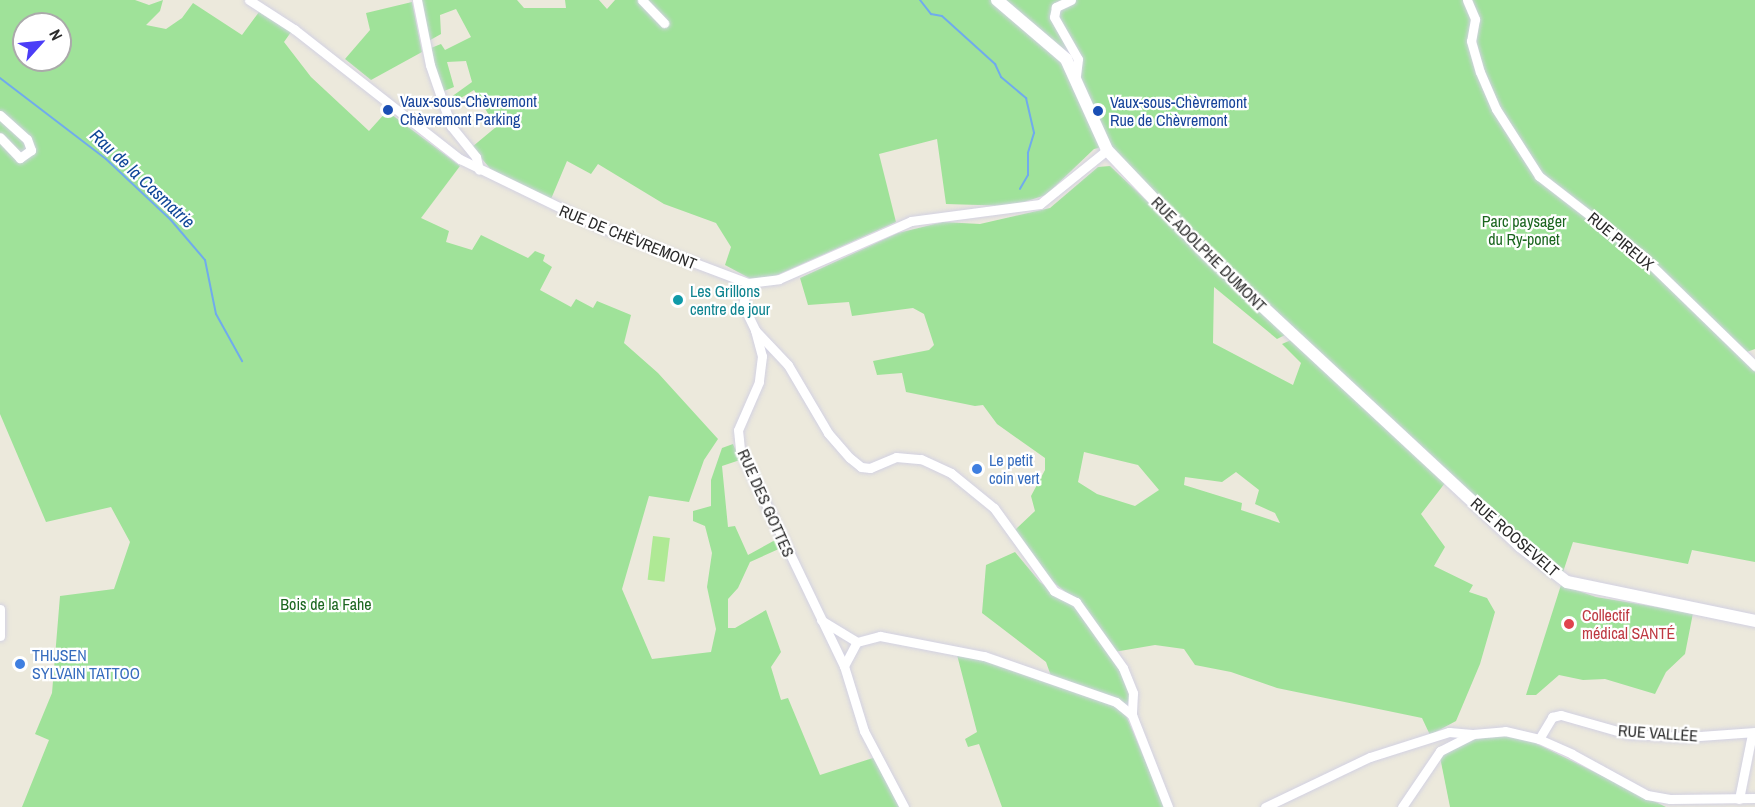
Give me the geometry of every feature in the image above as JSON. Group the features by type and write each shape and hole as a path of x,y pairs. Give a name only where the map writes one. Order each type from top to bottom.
{"main road":[{"name":"RUE ADOLPHE DUMONT","path":"997,0 1055,46 1076,75 1107,150 1204,253 1455,485"},
{"name":"RUE ROOSEVELT","path":"1455,485 1520,546 1567,582 1755,621"}],"street":[{"name":"RUE DE CHÈVREMONT","path":"249,0 294,29 420,130 479,170 600,227 748,283 779,279 911,221 1040,204 1107,150"},
{"path":"417,0 430,65 451,126 476,157 479,170"},
{"path":"642,0 664,23"},
{"path":"1071,0 1056,7 1054,17 1078,58 1076,75"},
{"name":"RUE PIREUX","path":"1467,0 1475,27 1471,41 1496,109 1539,176 1642,256 1755,366"},
{"path":"0,115 27,139 31,150 20,158 0,137"},
{"name":"RUE DES GOTTES","path":"748,283 743,305 756,330 762,356 759,382 738,430 741,450 819,619 844,666 864,730 889,773 904,807"},
{"path":"756,330 788,365 828,433 861,467 870,468 896,457 921,459 951,473 994,508 1054,591 1076,602 1123,668 1133,693 1132,715 1168,807"},
{"path":"0,609 0,636"},
{"path":"819,619 857,642 880,636 956,648 1116,702 1132,715"},
{"path":"844,666 857,642"},
{"name":"RUE VALLÉE","path":"1539,739 1552,717 1562,715 1628,734 1754,733"},
{"path":"1265,807 1370,757 1449,732 1473,734 1505,731 1539,739 1647,795 1755,798"},
{"path":"1739,799 1754,733"},
{"path":"1402,807 1440,751 1473,734"},
{"path":"1432,736 1440,751"}],"green space":[{"name":"Bois de la Fahe","path":"0,0 135,0 149,5 163,0 160,11 146,25 166,29 182,18 193,3 242,35 259,12 291,32 284,42 311,77 369,131 387,111 460,166 421,218 449,231 446,242 472,250 481,235 528,258 535,251 545,255 543,261 552,267 540,290 571,307 576,299 593,308 597,301 631,315 624,343 658,373 718,439 704,460 689,502 649,496 622,589 652,659 711,652 716,629 707,587 712,553 705,526 693,521 693,511 711,506 711,480 722,448 733,444 740,460 722,466 728,527 735,526 748,555 777,539 781,548 750,562 738,588 728,599 728,628 735,628 766,610 781,652 771,667 781,700 788,698 820,775 876,757 899,807 22,807 49,740 35,734 52,693 60,596 114,589 130,542 111,507 46,522 0,414"},
{"name":"Parc paysager du Ry-ponet","path":"419,0 517,0 524,8 566,8 565,0 599,0 607,9 615,0 1755,0 1755,349 1744,353 1755,366 1755,562 1692,550 1688,564 1573,542 1563,572 1567,582 1352,385 1107,146 1094,149 1046,195 1011,206 946,204 937,139 879,154 896,222 775,276 751,279 725,265 731,247 716,223 664,204 598,164 591,174 567,161 551,199 493,172 472,147 496,127 474,90 451,104 447,100 472,82 466,61 447,62 454,87 439,93 426,50 441,44 445,50 471,37 456,9 440,15 441,34 425,43"},
{"path":"412,2 422,52 371,80 345,59 370,30 366,13"},
{"path":"1110,166 1287,334 1277,339 1214,287 1213,343 1293,385 1301,363 1282,344 1291,340 1445,483 1421,514 1445,547 1434,566 1473,585 1469,592 1487,598 1495,612 1480,664 1456,721 1430,735 1422,718 1277,688 1231,672 1195,665 1184,649 1155,645 1114,652 1131,695 1129,706 1051,676 1046,662 982,613 986,565 1015,552 1040,582 1063,600 1067,593 1044,575 1015,530 1035,511 1031,496 1045,470 1045,458 997,424 983,405 975,406 906,392 902,373 877,375 873,361 929,350 934,345 924,314 913,308 852,316 849,302 808,305 800,278 898,233 943,222 980,224 1050,208 1098,167","holes":["1084,452 1138,465 1159,490 1135,506 1097,494 1078,482","1236,472 1259,490 1255,504 1275,513 1280,523 1241,510 1242,503 1184,485 1185,477 1222,482"]},
{"path":"653,536 670,538 665,582 648,580"},
{"path":"1561,585 1596,597 1693,613 1685,654 1666,672 1655,694 1605,679 1583,680 1559,675 1536,695 1526,695"},
{"path":"956,651 1043,677 1094,699 1108,701 1125,713 1165,807 1002,807 979,744 968,747 965,739 977,732"},
{"path":"1499,735 1527,739 1666,807 1450,807 1440,757 1466,741"}],"waterway":[{"path":"920,0 931,14 942,16 995,64 1001,77 1026,98 1034,133 1028,153 1028,175 1020,189"},
{"name":"Rau de la Casmatrie","path":"0,78 106,159 170,219 205,260 216,314 242,361"}],"place":[{"name":"Vaux-sous-Chèvremont Chèvremont Parking","path":"388,110"},
{"name":"Vaux-sous-Chèvremont Rue de Chèvremont","path":"1098,111"},
{"name":"Les Grillons centre de jour","path":"678,300"},
{"name":"Le petit coin vert","path":"977,469"},
{"name":"Collectif médical SANTÉ","path":"1569,624"},
{"name":"THIJSEN SYLVAIN TATTOO","path":"20,664"}]}
